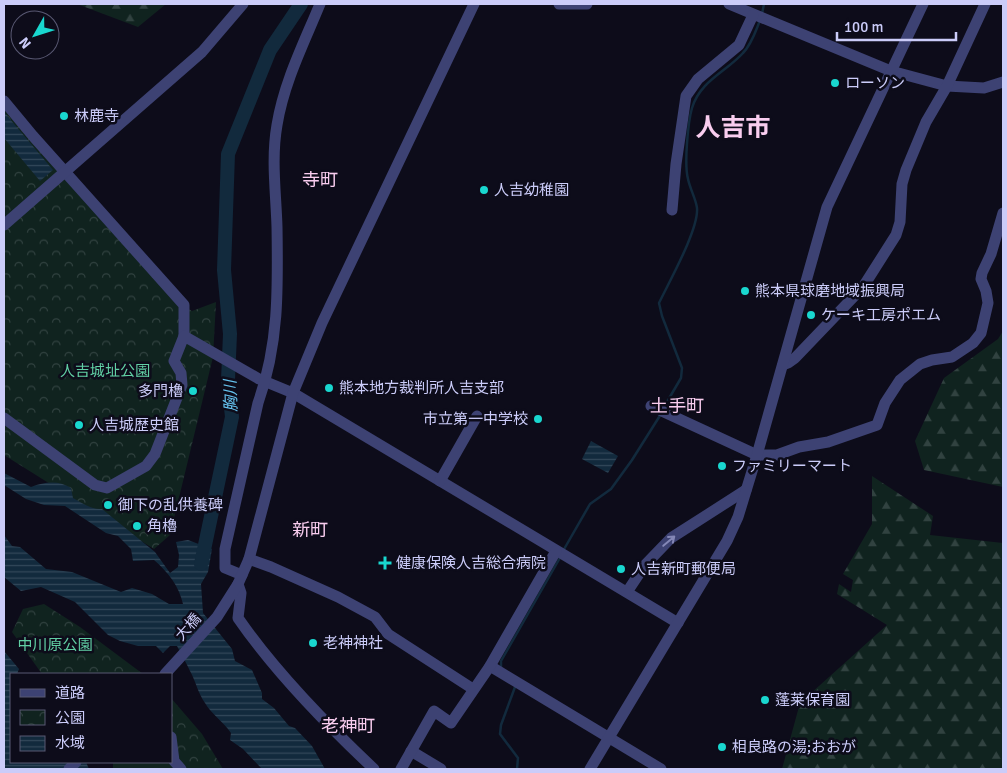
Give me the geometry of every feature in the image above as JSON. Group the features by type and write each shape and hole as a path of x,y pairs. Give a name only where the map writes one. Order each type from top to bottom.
{"street":[{"path":"4,225 202,52 243,4"},
{"path":"320,4 286,88 277,124 274,187 276,225 276,321 274,342 262,380 225,549 225,568 240,580 241,593 238,618 251,637 306,699 374,769"},
{"name":"大橋","path":"166,673 217,618 240,580 249,560 293,393 322,323 474,4"},
{"path":"558,4 587,4"},
{"path":"729,4 891,71 947,86 984,88 1003,82"},
{"path":"590,769 727,541 757,456 827,207 923,4"},
{"path":"783,365 795,358 863,287 896,235 900,222 902,184 906,170 926,122 947,86 985,4"},
{"path":"672,210 686,96 698,79 739,45 754,14"},
{"path":"4,101 184,305 184,336 174,361 181,373 182,385 155,454 146,466 107,488 95,484 4,418"},
{"path":"651,406 757,456 777,455 828,442 877,425 885,403 900,380 920,364 952,357 973,342 981,333 988,302 981,279 982,273 991,254 1003,213"},
{"path":"184,336 262,380 293,393 678,623"},
{"path":"440,481 476,416"},
{"path":"627,592 645,565 672,538 746,490"},
{"path":"401,769 434,712 452,723 490,666 556,551"},
{"path":"249,560 271,567 338,596 375,617 388,634 474,689"},
{"path":"490,666 661,769"},
{"path":"172,745 174,761 181,769"},
{"path":"412,750 441,769"}],"green space":[{"path":"77,4 166,4 138,27"},
{"name":"人吉城址公園","path":"4,101 182,305 192,311 216,302 213,357 170,535 154,549 4,455"},
{"path":"1003,331 1003,487 924,470 915,441 944,378 998,339"},
{"path":"872,476 933,516 930,535 1003,543 1003,769 782,769 800,703 887,625 837,594 839,584 851,592 853,580 843,574 872,524"},
{"name":"中川原公園","path":"44,604 80,627 142,673 41,673 12,632 23,609"},
{"path":"172,699 202,734 223,769 113,769 113,763 172,763"}],"water":[{"path":"4,112 53,170 40,181 4,138"},
{"path":"591,441 618,456 608,473 582,459"},
{"path":"4,473 31,487 51,483 66,485 71,488 73,498 83,504 102,509 155,552 170,573 178,567 179,555 176,542 188,540 212,549 208,572 201,584 203,613 232,649 235,661 252,670 262,693 262,699 274,708 289,726 295,728 312,746 325,769 262,769 243,749 230,740 231,733 203,699 177,646 170,646 163,653 156,646 138,646 120,641 108,635 75,602 41,587 21,591 4,577 4,535 12,546 20,547 46,569 72,572 121,592 132,588 152,594 169,604 183,604 179,591 172,580 154,560 133,561 131,549 118,536 106,533 65,506 44,505 26,499 4,485"},
{"path":"4,651 19,669 17,673 10,673 10,763 86,763 89,769 4,769"}],"waterway":[{"name":"胸川","path":"201,564 232,417 228,380 230,334 224,270 228,154 270,50 301,4"},
{"path":"762,14 764,4"},
{"path":"664,407 681,378 682,368 662,316 659,303 688,242 696,217 697,208 688,179 686,164 692,108 707,84 746,50 759,23"},
{"path":"563,551 590,504 611,489 661,414"},
{"path":"501,667 501,661 561,556"},
{"path":"515,687 501,725 500,734 518,758 517,769"}],"place":[{"name":"ローソン","path":"835,83"},
{"name":"林鹿寺","path":"64,116"},
{"name":"人吉幼稚園","path":"484,190"},
{"name":"熊本県球磨地域振興局","path":"745,291"},
{"name":"ケーキ工房ポエム","path":"811,315"},
{"name":"熊本地方裁判所人吉支部","path":"329,388"},
{"name":"多門櫓","path":"193,391"},
{"name":"市立第一中学校","path":"538,419"},
{"name":"人吉城歴史館","path":"79,425"},
{"name":"ファミリーマート","path":"722,466"},
{"name":"御下の乱供養碑","path":"108,505"},
{"name":"角櫓","path":"137,526"},
{"name":"健康保険人吉総合病院","path":"385,563"},
{"name":"人吉新町郵便局","path":"621,569"},
{"name":"老神神社","path":"313,643"},
{"name":"蓬莱保育園","path":"765,700"},
{"name":"相良路の湯;おおが","path":"722,747"}],"district":[{"name":"人吉市","path":"733,127"},
{"name":"寺町","path":"320,180"},
{"name":"土手町","path":"677,406"},
{"name":"新町","path":"310,530"},
{"name":"老神町","path":"348,726"}]}
